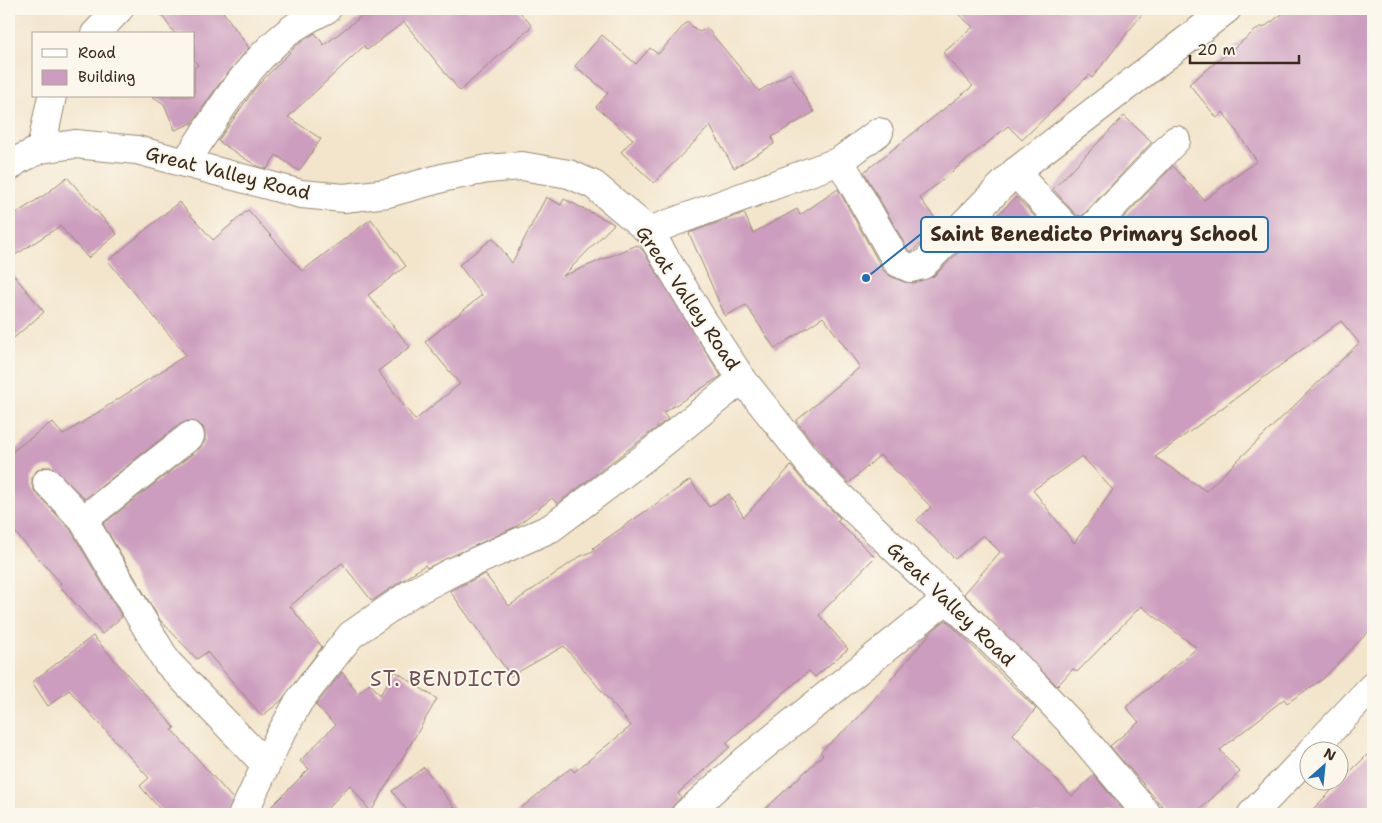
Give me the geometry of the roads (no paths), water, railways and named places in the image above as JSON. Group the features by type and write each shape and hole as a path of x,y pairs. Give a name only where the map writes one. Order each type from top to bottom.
{"street":[{"path":"97,32 119,9"},
{"path":"185,163 234,90 270,49 288,32 327,9"},
{"path":"840,160 897,262 910,268 923,265 1015,172 1227,9"},
{"path":"41,149 52,98"},
{"path":"648,232 840,160 879,132"},
{"path":"1015,172 1067,228 1078,232 1089,231 1176,140"},
{"name":"Great Valley Road","path":"9,167 16,161 41,149 75,144 137,150 301,194 344,198 388,193 446,177 488,169 522,166 544,168 569,174 594,185 648,232 742,379 820,477 1017,666 1069,721 1147,814"},
{"path":"243,814 299,701 351,635 410,594 452,572 551,528 742,379"},
{"path":"83,520 190,436"},
{"path":"47,482 83,520 167,662 266,765"},
{"path":"686,814 746,760 947,599"},
{"path":"1322,740 1373,686"},
{"path":"1252,814 1300,764"}],"place":[{"name":"Saint Benedicto Primary School","path":"866,278"}],"district":[{"name":"ST. BENDICTO","path":"446,679"}]}
